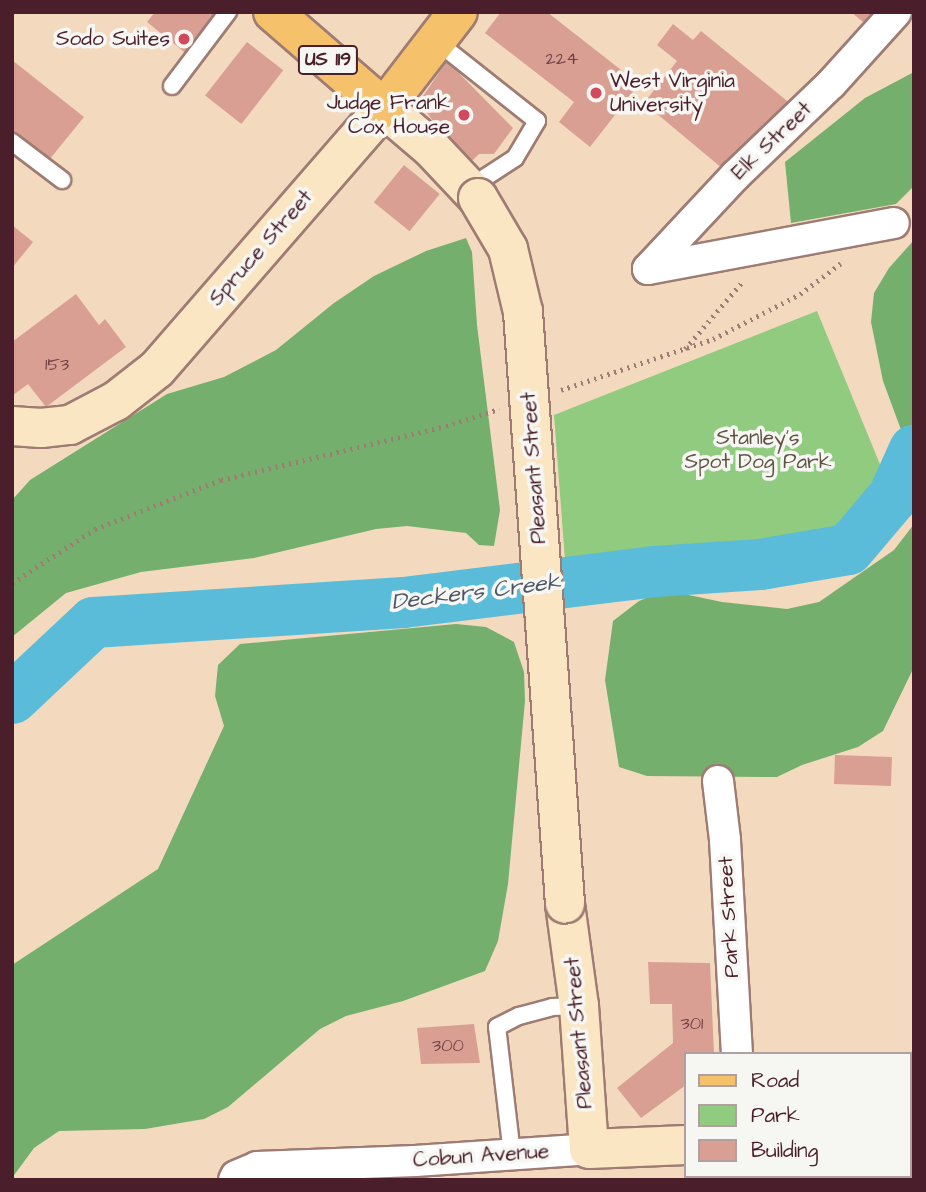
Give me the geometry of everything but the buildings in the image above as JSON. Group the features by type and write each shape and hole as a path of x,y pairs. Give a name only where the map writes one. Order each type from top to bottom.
{"main road":[{"name":"Pleasant Street","path":"273,12 384,108"},
{"name":"Spruce Street","path":"384,108 447,27"}],"street":[{"name":"Elk Street","path":"894,223 648,269 736,175 831,84 895,12"},
{"name":"Pleasant Street","path":"384,108 432,149 473,193 508,249 523,312 565,904 579,1006 589,1149"},
{"name":"Spruce Street","path":"20,427 70,425 116,401 157,369 384,108"},
{"name":"Park Street","path":"718,781 725,840 737,1052"},
{"name":"Cobun Avenue","path":"235,1178 257,1167 416,1170 512,1154 684,1145"}],"lane":[{"path":"172,86 228,12"},
{"path":"447,27 537,121 515,158 473,193"},
{"path":"12,142 62,180"},
{"path":"512,1154 497,1027 519,1016 552,1007 579,1006"}],"path":[{"path":"559,391 713,339 800,293 852,254"},
{"path":"684,349 745,279"},
{"path":"12,583 38,563 95,529 221,480 446,426 509,406"}],"green space":[{"path":"914,72 914,186 896,204 791,223 785,162 865,98"},
{"path":"466,238 472,252 477,325 500,510 494,546 479,545 466,533 407,526 376,529 254,558 141,572 66,593 12,637 12,500 30,480 167,394 224,377 276,350 334,303 374,276 426,251"},
{"path":"914,240 914,465 883,381 871,322 874,293 889,268"},
{"name":"Stanley's Spot Dog Park","path":"817,311 893,496 848,549 566,573 554,415"},
{"path":"914,524 914,667 883,731 858,747 802,765 777,777 647,776 619,767 605,680 613,621 639,601 665,590 722,602 787,609 819,602 894,550"},
{"path":"456,624 486,627 514,642 524,672 525,701 508,884 498,941 485,971 403,1001 346,1016 320,1029 228,1107 204,1119 145,1129 59,1131 34,1148 12,1178 12,965 158,869 224,726 215,696 218,665 240,644"}],"waterway":[{"name":"Deckers Creek","path":"12,698 93,622 403,602 654,571 760,564 848,549 893,496 914,449"}],"place":[{"name":"Sodo Suites","path":"184,39"},
{"name":"West Virginia University","path":"596,93"},
{"name":"Judge Frank Cox House","path":"464,115"}]}
